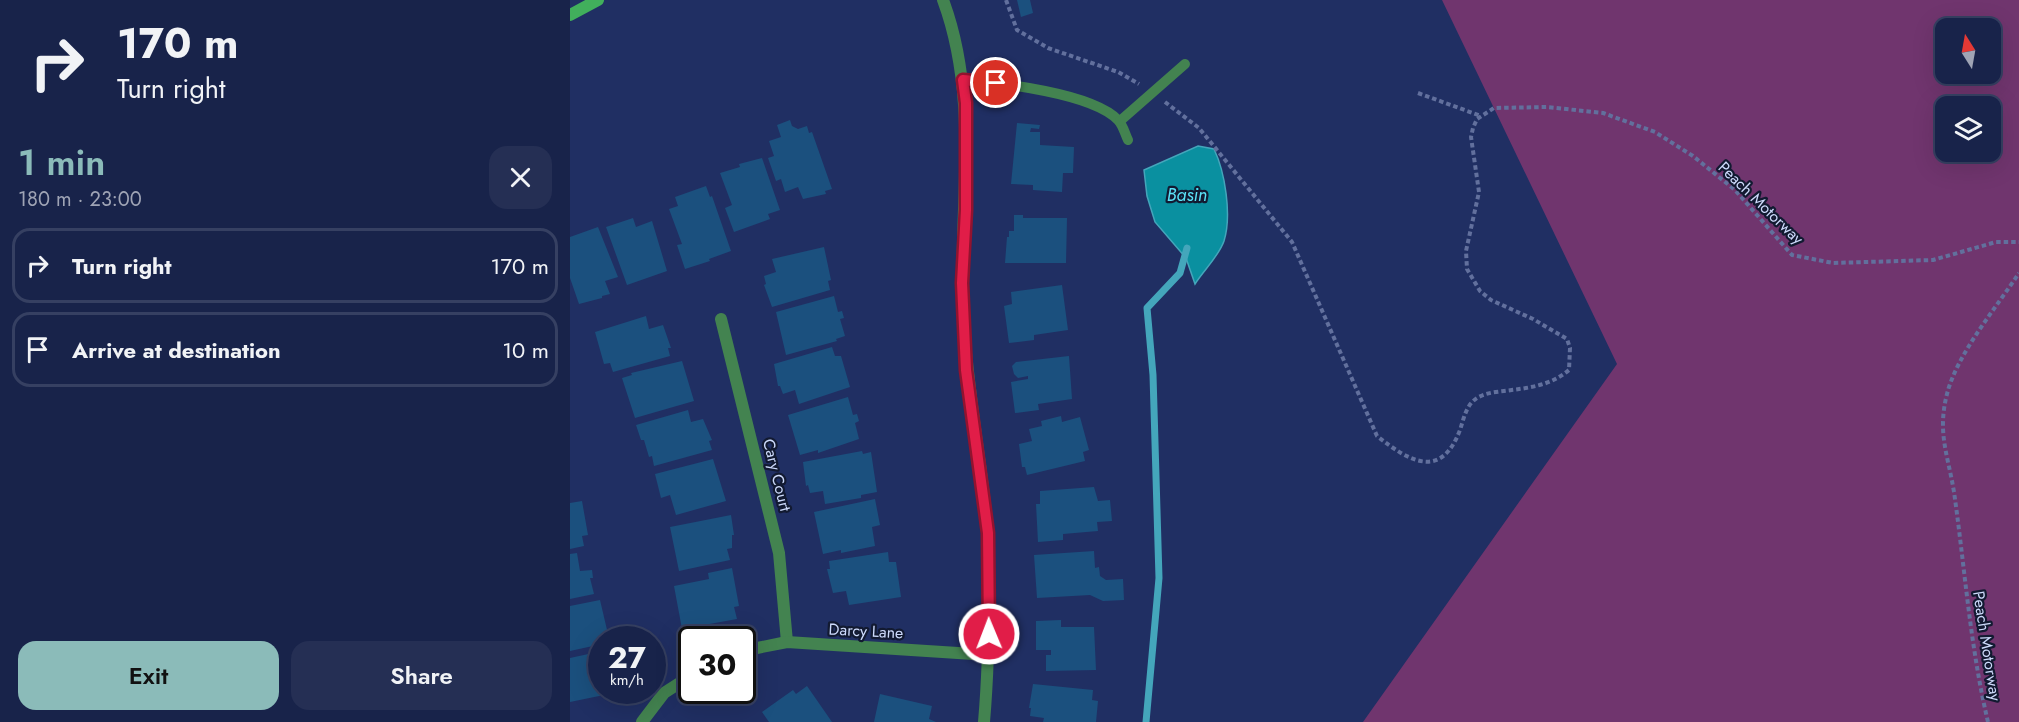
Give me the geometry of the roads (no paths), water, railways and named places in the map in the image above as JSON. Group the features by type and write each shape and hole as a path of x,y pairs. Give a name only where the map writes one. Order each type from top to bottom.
{"street":[{"path":"570,15 598,0"},
{"path":"943,0 955,38 966,103 966,210 962,283 965,348 988,533 989,654 984,722"},
{"name":"Cary Court","path":"721,319 779,553 788,642"},
{"name":"Darcy Lane","path":"756,648 788,642 989,654"},
{"path":"642,722 664,693 678,684"}],"lane":[{"path":"1120,121 1185,64"},
{"path":"963,80 996,83 1076,98 1101,106 1120,121 1128,140"}],"water":[{"name":"Basin","path":"1198,146 1214,149 1218,158 1226,194 1227,219 1222,247 1195,284 1186,258 1155,222 1147,196 1144,170"}],"waterway":[{"path":"1146,722 1159,578 1153,375 1147,308 1180,273 1187,248"}]}
